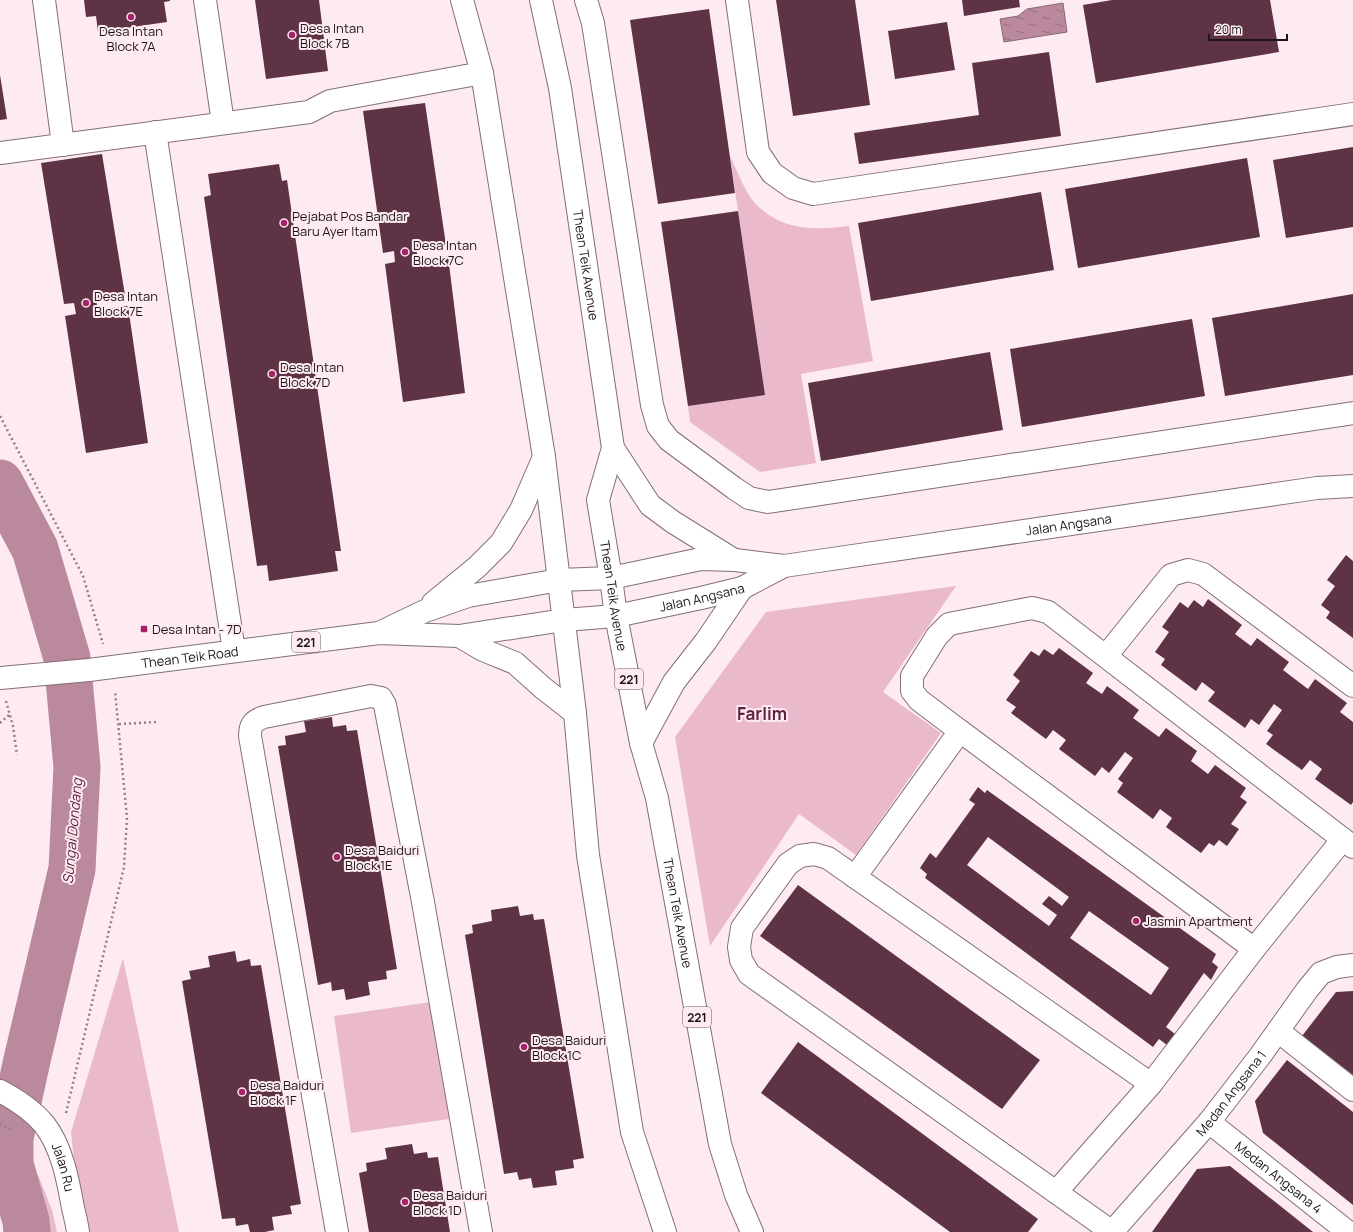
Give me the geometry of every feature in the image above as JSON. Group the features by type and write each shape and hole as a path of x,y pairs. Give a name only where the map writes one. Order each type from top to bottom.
{"main road":[{"path":"44,0 63,145"},
{"path":"205,0 224,123"},
{"path":"462,0 482,73 544,457 575,713 588,855 632,1132 665,1232"},
{"name":"Thean Teik Avenue","path":"541,0 560,88 613,448 598,500 616,616 641,743 657,798 720,1144 736,1195 752,1232"},
{"path":"586,0 593,23 652,406 658,426 669,440 749,498 768,502 1353,413"},
{"path":"738,0 758,152 772,173 793,188 813,194 1353,114"},
{"path":"0,153 309,112 330,100 482,73"},
{"path":"155,132 234,651"},
{"path":"613,448 650,506 672,522 735,560"},
{"path":"425,611 477,567 501,543 521,510 544,457"},
{"name":"Jalan Angsana","path":"559,580 611,578 701,559 735,560 784,566 1318,488 1353,486"},
{"name":"Jalan Angsana","path":"564,620 616,616 742,588 784,566"},
{"path":"1106,656 1171,575 1188,570 1203,574 1353,686"},
{"name":"Thean Teik Road","path":"379,632 425,611 468,596 559,580"},
{"path":"641,743 674,682 706,641 742,588"},
{"path":"1056,1192 1151,1084 1254,949 1348,843 1048,612 1032,608 949,624 937,636 912,676 912,691 919,700 1254,949"},
{"name":"Thean Teik Road","path":"5,677 89,670 379,632 459,636 564,620"},
{"path":"459,636 483,650 515,663 543,688 575,713"},
{"path":"337,1232 251,743 250,727 255,720 264,717 370,696 381,698 386,705 423,902 481,1232"},
{"path":"855,877 960,731"},
{"path":"1112,1232 749,974 741,960 739,947 742,928 788,864 800,856 814,854 828,858 1151,1084"},
{"name":"Medan Angsana 1","path":"1112,1232 1209,1122 1321,973 1337,967 1353,965"},
{"path":"1278,1031 1353,1090"},
{"name":"Jalan Ru","path":"0,1090 29,1111 43,1124 51,1135 60,1154 69,1186 78,1232"},
{"name":"Medan Angsana 4","path":"1209,1122 1348,1232"}],"path":[{"path":"0,416 83,576 100,634"},
{"path":"5,677 9,715 13,726 17,755"},
{"path":"64,1119 124,867 127,818 116,694"},
{"path":"0,723 9,715"},
{"path":"119,724 158,722"},
{"path":"0,1124 18,1133"}],"shaded area":[{"path":"730,156 750,197 769,215 790,225 802,227 825,228 849,226 873,361 801,374 816,463 760,472 690,422 688,406 765,395"},
{"path":"956,586 883,692 941,733 856,855 799,814 710,946 675,737 766,612"},
{"path":"123,958 179,1232 88,1232 73,1152 71,1132"},
{"path":"431,1002 449,1119 351,1133 334,1016"},
{"path":"16,1163 38,1175 52,1210 57,1232 36,1232"}],"water":[{"path":"1063,3 1067,32 1004,42 1000,19 1018,16 1027,9"}],"building":[{"name":"Desa Intan Block 7A","path":"84,0 170,1 164,2 167,22 98,32 96,16 86,17"},
{"name":"Desa Intan Block 7B","path":"255,0 319,0 328,71 266,79"},
{"path":"776,0 855,0 870,105 793,116"},
{"path":"962,0 1019,0 1020,7 964,16"},
{"path":"1112,0 1270,0 1279,52 1096,83 1083,5"},
{"path":"709,9 735,193 658,204 630,20"},
{"path":"947,22 955,70 895,79 888,31"},
{"path":"1049,52 1061,136 859,164 854,133 979,115 972,63"},
{"path":"0,75 7,119 0,120"},
{"name":"Desa Intan Block 7C","path":"425,103 446,245 416,248 418,259 448,256 465,393 403,402 385,264 395,262 394,251 383,253 363,111"},
{"path":"1353,147 1353,227 1286,238 1273,160"},
{"name":"Desa Intan Block 7E","path":"102,154 125,295 96,300 98,310 128,306 148,443 86,453 65,316 76,314 74,303 64,304 41,163"},
{"path":"1247,158 1260,237 1078,268 1065,189"},
{"name":"Desa Intan Block 7D","path":"279,164 282,181 287,180 341,551 335,551 338,571 269,581 267,565 257,566 204,197 211,195 208,174"},
{"path":"1041,192 1054,270 871,301 858,223"},
{"path":"738,211 765,395 688,406 661,222"},
{"path":"1353,294 1353,375 1225,396 1212,318"},
{"path":"1192,319 1205,396 1022,427 1010,349"},
{"path":"990,352 1003,430 821,461 808,383"},
{"path":"1346,555 1353,561 1353,638 1326,618 1330,612 1321,605 1335,586 1327,580"},
{"path":"1208,599 1242,625 1235,634 1251,646 1257,638 1289,662 1283,670 1308,689 1315,679 1347,703 1340,712 1353,722 1353,802 1351,805 1315,779 1322,769 1310,760 1302,770 1266,744 1273,735 1267,731 1282,710 1274,704 1259,725 1251,719 1245,728 1208,701 1215,692 1202,682 1196,691 1161,665 1165,659 1155,652 1169,632 1162,627 1180,602 1188,608 1194,600 1203,607"},
{"path":"1059,648 1093,673 1086,683 1102,694 1107,686 1139,710 1133,718 1159,737 1166,728 1197,751 1191,761 1208,774 1215,765 1246,788 1240,797 1247,802 1231,824 1239,829 1227,846 1219,840 1214,846 1209,843 1201,853 1166,827 1172,818 1160,809 1153,819 1117,792 1123,783 1118,779 1133,758 1125,752 1109,773 1102,767 1095,776 1059,749 1066,740 1053,730 1046,739 1011,713 1016,707 1006,700 1020,681 1013,675 1031,651 1039,656 1044,649 1053,655"},
{"name":"Desa Baiduri Block 1E","path":"332,717 333,727 346,725 347,731 357,730 397,969 386,971 387,979 368,982 370,995 346,1000 344,989 332,991 331,982 318,985 278,746 286,745 285,736 306,732 304,721"},
{"name":"Jasmin Apartment","path":"978,787 985,793 987,790 1216,954 1212,962 1218,967 1211,980 1204,973 1166,1027 1175,1034 1167,1045 1159,1039 1153,1047 925,878 927,874 920,868 930,853 936,858 975,804 969,800","holes":["988,837 1069,897 1062,906 1049,896 1042,904 1057,915 1049,926 967,865","1089,911 1169,968 1151,995 1070,938"]},
{"path":"798,885 1040,1060 1002,1109 760,936"},
{"name":"Desa Baiduri Block 1C","path":"518,906 520,916 533,914 534,920 544,919 584,1158 573,1160 574,1168 555,1171 557,1185 533,1188 531,1178 519,1180 517,1172 504,1174 465,935 473,933 472,925 492,921 491,910"},
{"name":"Desa Baiduri Block 1F","path":"235,951 237,962 250,959 251,966 261,965 301,1204 290,1206 292,1214 272,1217 274,1230 265,1232 250,1232 248,1224 236,1226 235,1218 222,1219 182,981 191,979 189,971 210,967 208,956"},
{"path":"1353,991 1353,1075 1302,1036 1336,992"},
{"path":"798,1042 1038,1219 1028,1232 950,1232 761,1093"},
{"path":"1287,1060 1353,1112 1353,1205 1263,1133 1255,1101"},
{"name":"Desa Baiduri Block 1D","path":"412,1144 414,1154 427,1152 428,1158 438,1157 450,1232 369,1232 359,1173 367,1171 366,1163 387,1159 385,1148"},
{"path":"1230,1166 1313,1232 1152,1232 1197,1169"}],"waterway":[{"name":"Sungai Dondang","path":"0,483 35,549 67,658 77,767 72,869 10,1138 10,1164 26,1221 27,1232"}],"place":[{"name":"Desa Intan Block 7A","path":"131,17"},
{"name":"Desa Intan Block 7B","path":"292,35"},
{"name":"Pejabat Pos Bandar Baru Ayer Itam","path":"284,223"},
{"name":"Desa Intan Block 7C","path":"405,252"},
{"name":"Desa Intan Block 7E","path":"86,303"},
{"name":"Desa Intan Block 7D","path":"272,374"},
{"name":"Desa Intan - 7D","path":"144,629"},
{"name":"Desa Baiduri Block 1E","path":"337,857"},
{"name":"Jasmin Apartment","path":"1136,921"},
{"name":"Desa Baiduri Block 1C","path":"524,1047"},
{"name":"Desa Baiduri Block 1F","path":"242,1092"},
{"name":"Desa Baiduri Block 1D","path":"405,1202"}],"district":[{"name":"Farlim","path":"762,713"}]}
